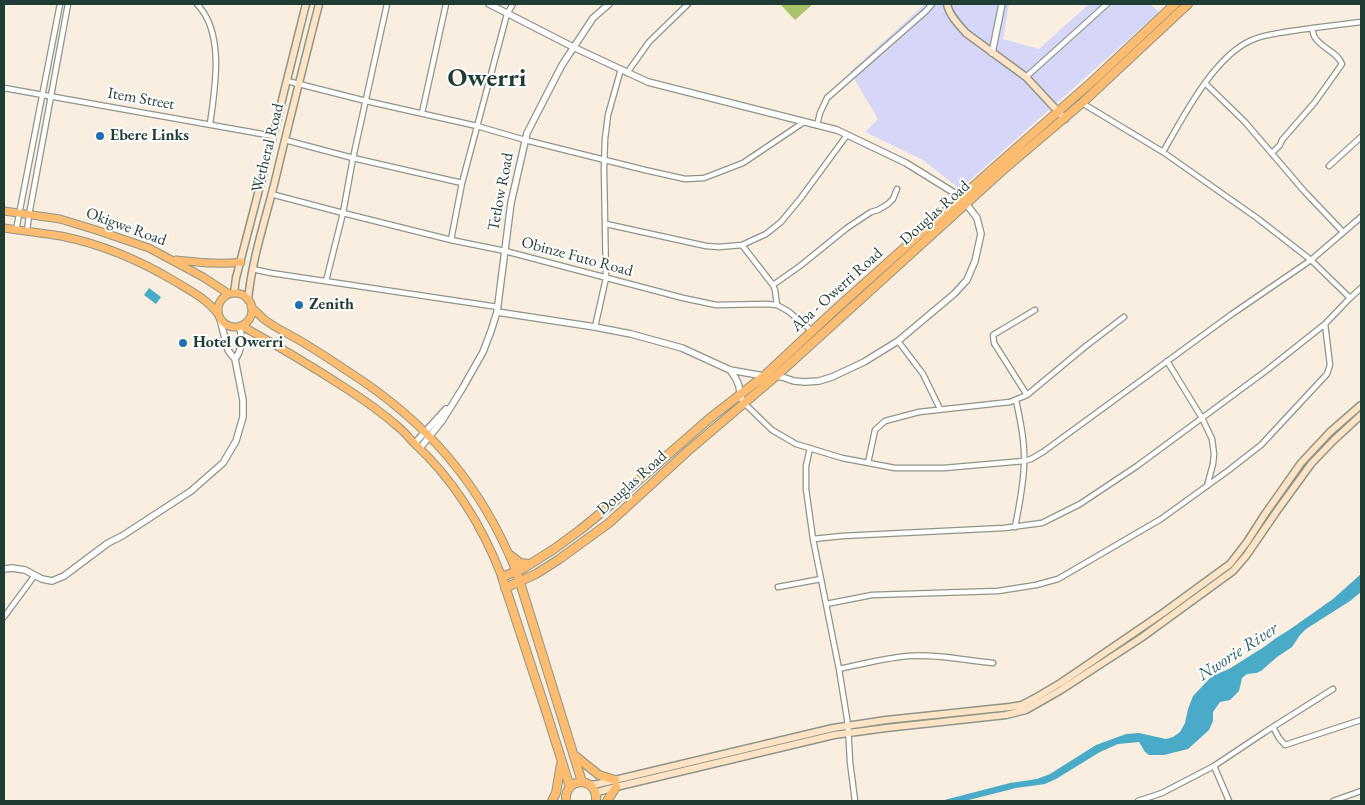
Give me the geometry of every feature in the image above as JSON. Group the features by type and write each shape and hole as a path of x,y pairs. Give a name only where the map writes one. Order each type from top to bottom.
{"highway":[{"name":"Aba - Owerri Road","path":"502,577 530,564 580,530 710,418 742,400 764,376 812,331 963,200 1175,4"},
{"name":"Douglas Road","path":"536,574 609,523 742,400 775,377 963,200 1002,171 1065,119 1188,4"},
{"path":"1162,15 1170,21"},
{"path":"510,555 520,563 530,564"},
{"path":"516,571 582,782"},
{"path":"505,588 536,574"},
{"path":"525,596 528,581 536,574"},
{"path":"502,577 570,787"},
{"path":"546,711 559,707"},
{"path":"573,754 615,784 608,801"},
{"path":"552,801 556,794 562,762"},
{"path":"565,801 570,787 573,784 582,782 593,788 596,799"}],"main road":[{"name":"Wetheral Road","path":"232,294 274,136 306,4"},
{"name":"Wetheral Road","path":"250,303 252,269 319,4"},
{"path":"947,4 966,33 1026,77 1065,119"},
{"name":"Okigwe Road","path":"4,211 60,219 150,248 232,294"},
{"path":"4,228 62,236 89,243 150,267 212,306 226,324 233,327 241,326 249,320 252,311 250,303"},
{"path":"172,259 226,264 241,262"},
{"path":"219,316 218,307 220,302 232,294 244,296 264,319 379,392 428,434 459,469 476,494 499,532 516,571"},
{"path":"241,326 300,358 397,425 440,471 472,516 488,545 502,577"},
{"path":"596,799 598,792 615,784 786,738 1016,706 1035,698 1062,682 1230,564 1301,462 1330,432 1361,405"},
{"path":"848,729 1021,713 1061,690 1141,638 1233,570 1246,556 1311,464 1361,415"},
{"path":"590,785 615,784"}],"street":[{"path":"16,230 60,4"},
{"path":"27,231 28,215 68,4"},
{"path":"197,4 203,10 211,28 215,48 215,88 210,124"},
{"path":"326,281 343,213 353,158 387,4"},
{"path":"422,113 446,4"},
{"path":"252,269 595,326 682,348 730,370 764,376 782,376 794,381 805,382 832,377 864,362 898,341 954,294 967,280 975,261 982,234 977,218 963,200 906,162 837,130 648,82 627,74 621,69 489,4"},
{"path":"451,240 462,183 507,14 513,4"},
{"name":"Tetlow Road","path":"418,446 442,420 455,400 483,352 498,309 511,203 527,133 573,47 593,18 609,4"},
{"path":"627,74 649,42 688,4"},
{"path":"816,125 827,98 932,4"},
{"path":"992,53 1002,4"},
{"path":"1026,77 1107,4"},
{"path":"1163,152 1200,90 1227,57 1238,48 1262,36 1361,22"},
{"path":"1272,153 1315,102 1342,64 1340,58 1314,36 1312,28"},
{"path":"595,326 606,278 604,160 608,115 621,69"},
{"path":"287,81 477,126 525,140 685,179 704,178 743,164 804,122"},
{"path":"1206,83 1244,122 1343,232"},
{"name":"Item Street","path":"4,88 274,136"},
{"path":"1082,103 1163,152 1257,218 1311,260 1350,298"},
{"path":"606,224 706,246 742,245 766,234 781,222 820,174 847,135"},
{"path":"1329,166 1361,137"},
{"path":"285,140 462,183"},
{"path":"774,286 847,228 871,212 888,204 893,199 897,189"},
{"name":"Obinze Futo Road","path":"271,194 451,240 505,251 683,298 716,304 777,305"},
{"path":"730,370 735,377 742,400 772,430 796,444 842,458 896,468 944,468 1024,461 1043,452 1232,314 1311,260 1361,217"},
{"path":"742,245 774,286 777,305 788,311 812,331"},
{"path":"813,539 1015,527 1042,523 1080,504 1137,466 1325,324 1361,288"},
{"path":"1027,395 994,343 993,335 1036,310"},
{"path":"4,569 25,570 42,579 52,581 64,576 108,543 122,536 191,491 223,463 236,441 243,418 243,400 235,359 228,350 219,316"},
{"path":"868,463 875,430 885,421 919,412 1016,400 1027,395 1124,317"},
{"path":"826,604 872,595 998,591 1046,583 1058,579 1162,519 1261,445 1327,374 1330,365 1325,324"},
{"path":"235,359 240,350 241,326"},
{"path":"898,341 923,374 940,409"},
{"path":"1167,362 1202,418 1212,439 1213,464 1207,486"},
{"path":"1015,527 1021,498 1024,461 1022,430 1016,400"},
{"path":"810,448 805,478 813,539 839,669 856,801"},
{"path":"4,617 35,575"},
{"path":"778,587 821,579"},
{"path":"839,669 910,656 930,656 993,663"},
{"path":"1138,801 1162,793 1214,766 1273,726 1333,689"},
{"path":"1273,726 1278,738 1285,745 1361,720"},
{"path":"1214,766 1229,801"},
{"path":"1333,801 1361,791"}],"shaded area":[{"path":"925,4 1009,4 1003,39 1039,49 1089,4 1150,4 1159,12 960,189 923,160 865,132 878,119 850,72"}],"green space":[{"path":"780,4 813,4 795,20"}],"water":[{"path":"149,288 161,297 156,304 144,295"},
{"path":"1361,574 1361,592 1306,629 1292,647 1261,671 1247,674 1242,678 1239,691 1230,700 1220,702 1213,712 1213,721 1209,730 1188,749 1164,755 1149,755 1139,742 1118,744 1100,752 1045,784 1016,788 965,801 942,801 1010,783 1037,779 1050,774 1096,745 1126,734 1139,733 1166,739 1173,737 1180,732 1185,723 1193,696 1212,676 1229,669 1289,630 1333,599"}],"place":[{"name":"Ebere Links","path":"100,136"},
{"name":"Zenith","path":"299,305"},
{"name":"Hotel Owerri","path":"183,343"}],"district":[{"name":"Owerri","path":"487,79"}],"water label":[{"name":"Nworie River","path":"1238,652"}]}
